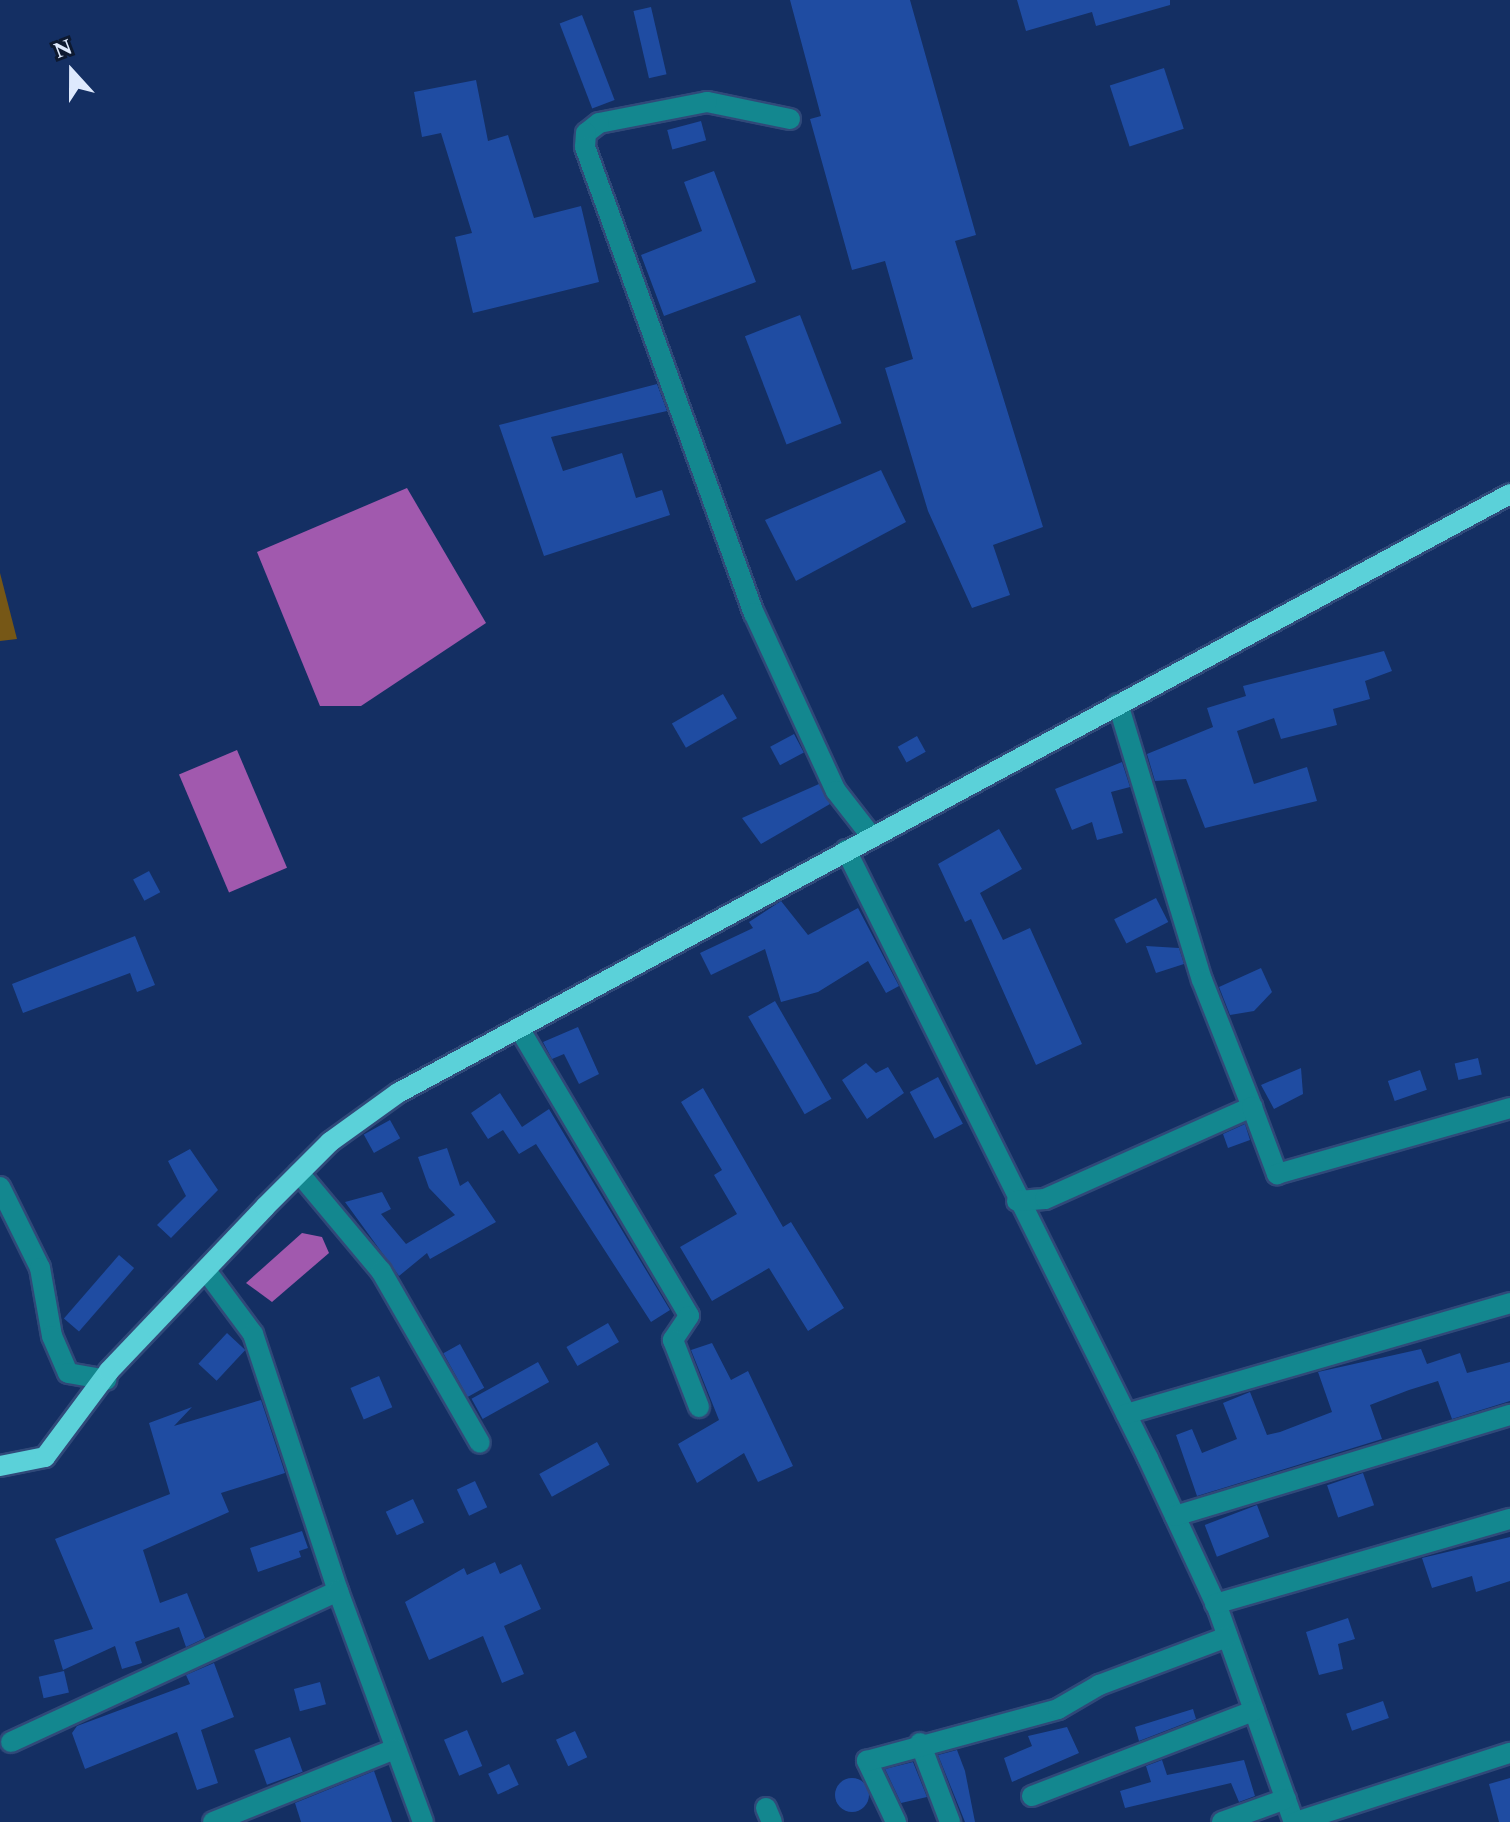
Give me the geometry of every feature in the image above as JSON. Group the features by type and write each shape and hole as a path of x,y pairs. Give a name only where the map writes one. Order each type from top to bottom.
{"main road":[{"path":"4,1465 45,1457 106,1380 299,1173 398,1093 1510,494"}],"street":[{"path":"790,119 707,102 599,123 586,133 585,147 754,613 836,791 871,836"},
{"path":"1118,704 1202,980 1277,1174 1510,1108"},
{"path":"846,850 1175,1516 1215,1604 1295,1822 1510,1753"},
{"path":"519,1028 689,1316 673,1340 699,1407"},
{"path":"1017,1201 1045,1199 1252,1107"},
{"path":"299,1173 381,1271 480,1443"},
{"path":"0,1187 20,1215 40,1268 52,1336 68,1373 106,1380"},
{"path":"207,1272 253,1334 338,1591 423,1822"},
{"path":"1126,1414 1510,1303"},
{"path":"1175,1516 1510,1415"},
{"path":"1215,1604 1510,1519"},
{"path":"11,1742 338,1591"},
{"path":"896,1822 867,1761 920,1743 1058,1709 1099,1685 1227,1637"},
{"path":"1032,1796 1254,1711"},
{"path":"920,1743 950,1822"},
{"path":"213,1822 395,1749"},
{"path":"1222,1822 1286,1799"}],"shaded area":[{"path":"407,488 486,623 361,706 320,706 257,552"},
{"path":"0,573 17,639 0,641"},
{"path":"237,750 287,868 229,892 179,775"},
{"path":"302,1233 322,1237 329,1253 272,1302 246,1283"}],"building":[{"path":"790,0 910,0 976,235 955,241 1043,527 993,545 1010,595 972,608 928,511 885,368 913,359 885,261 852,270 810,119 821,116"},
{"path":"1017,0 1170,0 1170,5 1096,26 1092,12 1026,31"},
{"path":"651,7 667,74 649,78 633,11"},
{"path":"582,15 615,100 592,109 560,24"},
{"path":"1164,68 1184,129 1130,146 1110,86"},
{"path":"476,80 488,141 508,135 534,218 581,206 599,282 473,313 455,237 472,233 441,133 422,137 414,92"},
{"path":"701,121 706,140 672,149 667,130"},
{"path":"714,171 756,282 664,316 641,255 702,231 684,182"},
{"path":"800,315 842,423 786,444 745,336"},
{"path":"657,384 667,411 551,437 563,471 622,453 636,498 662,490 670,515 544,556 499,425"},
{"path":"881,470 906,522 796,581 765,520"},
{"path":"1384,651 1392,671 1365,681 1370,699 1333,709 1337,725 1281,739 1274,718 1237,731 1254,784 1307,767 1317,801 1205,828 1186,779 1155,781 1147,754 1213,727 1207,708 1246,696 1243,686"},
{"path":"723,694 737,718 686,748 672,724"},
{"path":"794,734 804,753 780,765 770,747"},
{"path":"917,736 926,752 906,762 898,747"},
{"path":"1122,762 1130,787 1111,792 1123,833 1097,840 1092,822 1072,830 1055,789"},
{"path":"819,784 830,804 761,844 742,818"},
{"path":"999,829 1022,869 980,893 1003,940 1030,928 1082,1044 1036,1065 971,919 965,922 938,864"},
{"path":"149,871 160,892 144,901 133,879"},
{"path":"1156,898 1168,922 1126,943 1114,919"},
{"path":"781,901 808,935 858,908 899,986 886,993 868,961 818,992 781,1002 765,949 711,975 700,953 753,928 749,922"},
{"path":"135,936 155,985 137,992 130,973 23,1013 12,984"},
{"path":"1146,946 1179,948 1184,964 1156,973"},
{"path":"1261,968 1272,992 1254,1011 1230,1015 1219,987"},
{"path":"775,1001 832,1099 805,1114 748,1017"},
{"path":"578,1027 599,1074 579,1084 564,1054 552,1059 543,1042"},
{"path":"1478,1058 1482,1075 1458,1080 1455,1063"},
{"path":"866,1063 876,1073 888,1067 904,1093 867,1119 842,1080"},
{"path":"1301,1068 1303,1094 1274,1109 1261,1085"},
{"path":"1420,1070 1427,1090 1395,1101 1388,1081"},
{"path":"938,1077 963,1124 935,1139 910,1092"},
{"path":"703,1088 783,1227 791,1222 844,1308 808,1331 769,1268 712,1301 680,1247 737,1214 714,1175 722,1170 681,1102"},
{"path":"500,1093 522,1127 549,1109 670,1310 651,1322 536,1144 519,1154 503,1130 488,1139 471,1113"},
{"path":"390,1120 400,1138 374,1153 364,1135"},
{"path":"1245,1124 1250,1140 1228,1148 1223,1134"},
{"path":"447,1148 460,1186 468,1181 496,1222 430,1259 427,1253 399,1276 345,1202 382,1192 391,1209 381,1214 406,1244 455,1215 429,1188 418,1157"},
{"path":"190,1149 218,1190 171,1238 157,1225 186,1196 168,1161"},
{"path":"119,1255 134,1268 79,1332 64,1318"},
{"path":"608,1323 619,1342 577,1366 566,1347"},
{"path":"227,1333 245,1350 217,1381 198,1364"},
{"path":"712,1343 731,1380 748,1371 793,1466 758,1482 744,1453 697,1483 678,1444 719,1420 691,1350"},
{"path":"460,1344 484,1388 468,1397 443,1353"},
{"path":"1421,1349 1427,1364 1460,1353 1467,1373 1510,1362 1510,1401 1452,1419 1438,1381 1370,1405 1382,1439 1197,1496 1176,1435 1192,1429 1202,1453 1237,1439 1223,1403 1250,1392 1267,1435 1280,1432 1332,1412 1318,1372"},
{"path":"538,1362 549,1382 483,1419 472,1399"},
{"path":"379,1376 392,1407 364,1419 350,1388"},
{"path":"261,1400 285,1473 221,1493 229,1512 143,1550 160,1603 187,1593 205,1638 186,1647 179,1627 135,1642 142,1663 122,1669 115,1646 63,1670 54,1640 93,1629 55,1539 170,1494 149,1423 192,1407 174,1426"},
{"path":"597,1442 610,1465 552,1497 539,1474"},
{"path":"1363,1473 1374,1505 1338,1518 1327,1485"},
{"path":"475,1481 487,1507 469,1516 457,1489"},
{"path":"413,1499 424,1523 397,1535 386,1512"},
{"path":"1257,1505 1269,1537 1217,1557 1205,1525"},
{"path":"302,1531 308,1548 299,1551 301,1557 258,1572 250,1548"},
{"path":"1510,1537 1510,1581 1476,1592 1472,1576 1432,1588 1422,1558"},
{"path":"495,1562 500,1574 521,1564 541,1609 504,1626 524,1674 502,1683 483,1636 429,1660 405,1602 464,1568 467,1575"},
{"path":"1348,1618 1355,1639 1338,1644 1343,1669 1319,1675 1306,1632"},
{"path":"214,1663 234,1717 201,1730 218,1783 197,1790 177,1732 85,1769 72,1733 77,1726 190,1684 186,1675"},
{"path":"64,1671 69,1692 44,1698 39,1677"},
{"path":"320,1682 326,1704 300,1711 294,1689"},
{"path":"1383,1701 1389,1718 1352,1731 1346,1714"},
{"path":"1193,1709 1196,1719 1139,1741 1135,1727"},
{"path":"1067,1727 1079,1753 1012,1782 1004,1758 1032,1746 1028,1736"},
{"path":"467,1730 482,1766 459,1776 444,1740"},
{"path":"575,1731 587,1757 568,1766 556,1740"},
{"path":"290,1737 303,1772 267,1785 254,1750"},
{"path":"957,1750 965,1771 975,1822 965,1822 938,1755"},
{"path":"1162,1760 1167,1775 1244,1760 1255,1796 1239,1802 1231,1783 1125,1808 1120,1791 1151,1782 1146,1766"},
{"path":"913,1762 927,1797 901,1803 885,1769"},
{"path":"509,1764 519,1785 498,1795 488,1774"},
{"path":"374,1771 392,1822 301,1822 295,1803"},
{"path":"852,1778 864,1783 869,1795 864,1807 852,1812 840,1807 835,1795 840,1783"},
{"path":"1510,1778 1510,1822 1499,1822 1489,1784"}]}
